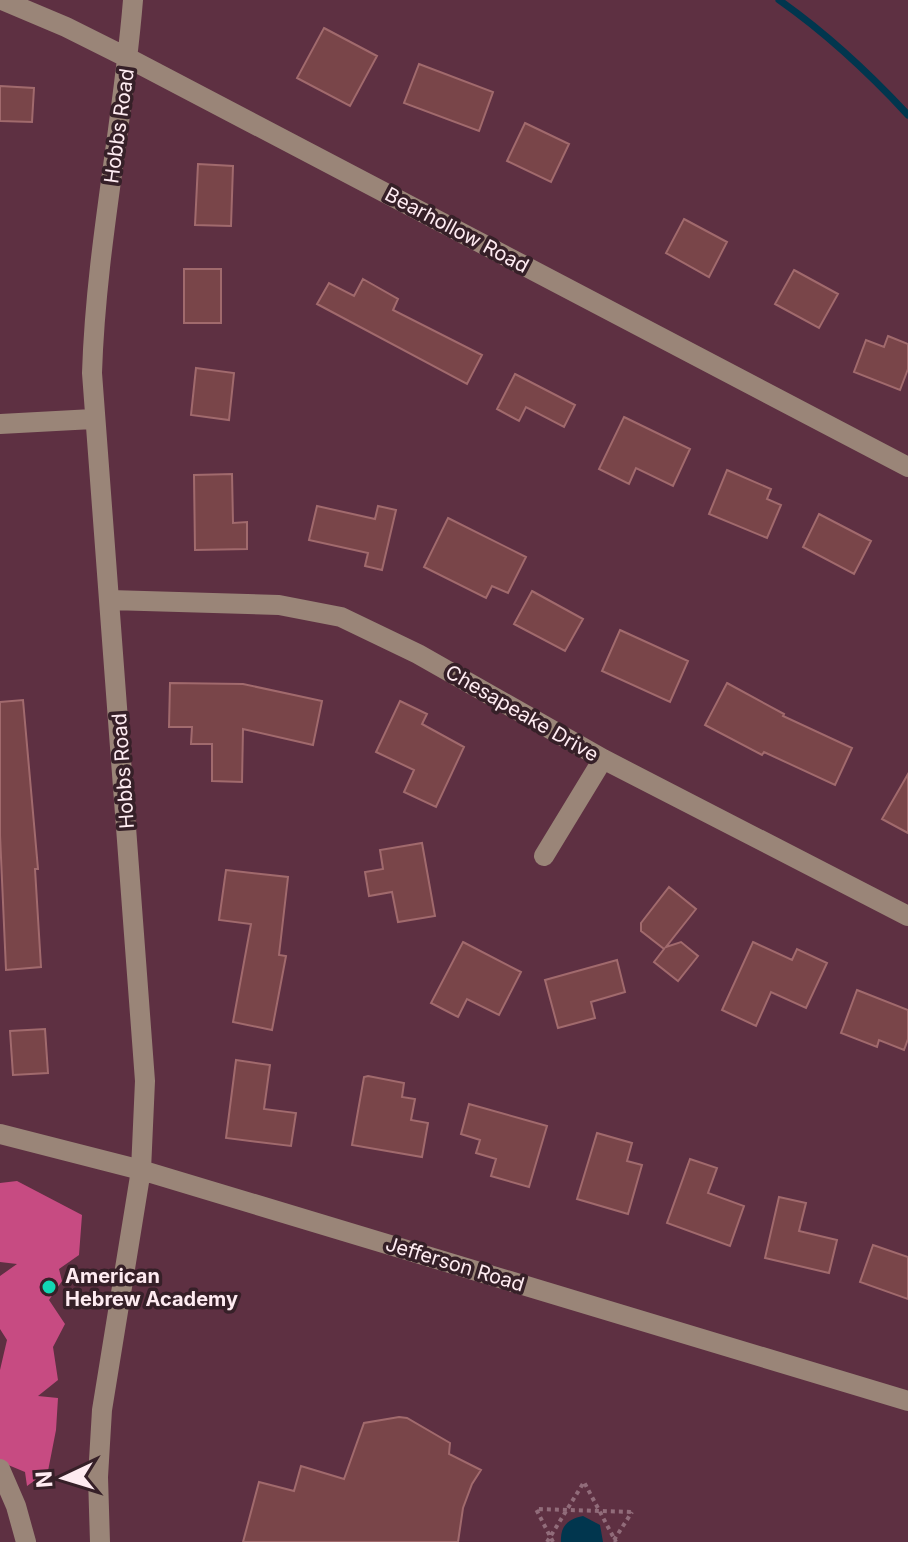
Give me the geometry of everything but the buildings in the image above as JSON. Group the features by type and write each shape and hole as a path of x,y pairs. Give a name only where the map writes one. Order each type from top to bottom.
{"street":[{"name":"Bearhollow Road","path":"2,0 128,58 908,467"},
{"name":"Hobbs Road","path":"100,1542 98,1477 102,1410 141,1170 145,1081 110,600 93,419 92,373 96,288 128,58 133,0"},
{"path":"0,424 93,419"},
{"name":"Chesapeake Drive","path":"110,600 279,605 341,617 418,654 603,759 908,916"},
{"path":"544,856 603,759"},
{"name":"Jefferson Road","path":"0,1134 141,1170 908,1401"},
{"path":"0,1469 16,1506 26,1542"}],"path":[{"path":"550,1540 584,1482 615,1541"},
{"path":"550,1540 536,1509 632,1512 615,1541"}],"shaded area":[{"path":"17,1181 82,1215 79,1255 59,1269 62,1281 49,1300 65,1324 53,1347 58,1380 38,1396 58,1398 48,1471 27,1486 25,1472 0,1459 0,1370 7,1340 0,1329 0,1276 17,1264 0,1262 0,1183"}],"water":[{"path":"583,1516 600,1525 603,1542 561,1542 566,1524"}],"waterway":[{"path":"779,0 846,54 908,115"}],"place":[{"name":"American Hebrew Academy","path":"49,1287"}]}
